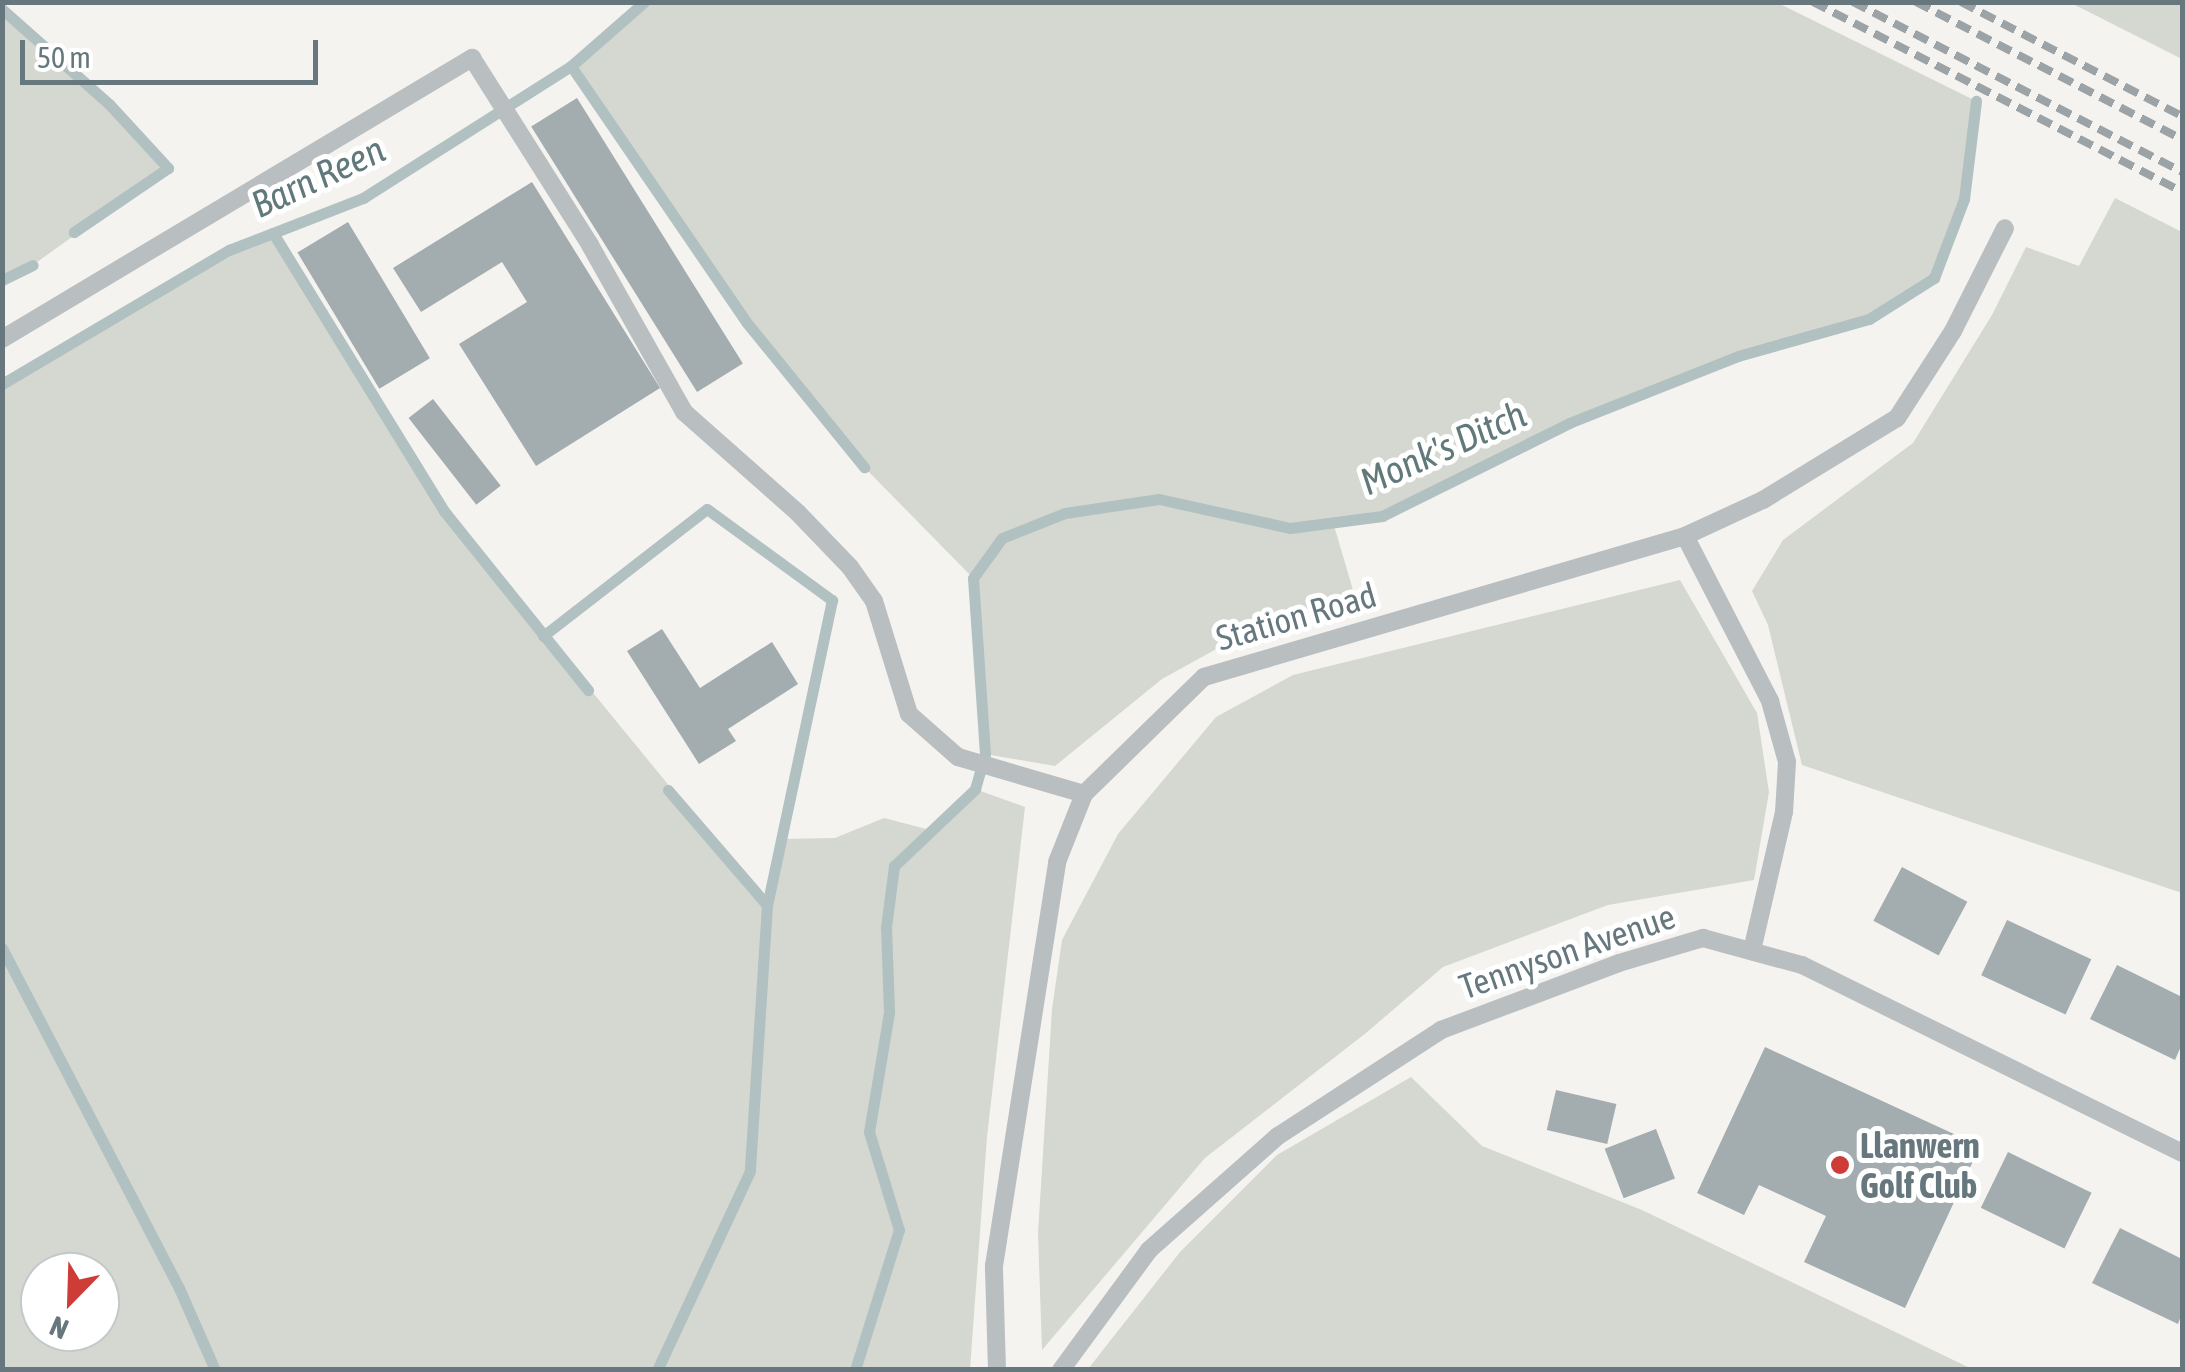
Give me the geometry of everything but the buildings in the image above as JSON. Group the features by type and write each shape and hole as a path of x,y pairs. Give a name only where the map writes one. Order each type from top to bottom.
{"street":[{"path":"2,339 472,58 590,245 684,412 798,513 850,567 874,601 909,714 958,757 1084,794"},
{"name":"Station Road","path":"997,1370 994,1266 1057,862 1084,794 1204,677 1686,536 1763,500 1897,418 1953,331 2005,228"},
{"path":"1686,536 1770,701 1787,762 1784,812 1752,951"},
{"name":"Tennyson Avenue","path":"1060,1370 1149,1250 1278,1136 1442,1030 1619,964 1703,938 1802,965 2182,1152"}],"shaded area":[{"path":"644,3 1778,3 1976,101 1964,199 1934,278 1869,319 1738,356 1569,423 1382,516 1333,522 1358,607 1231,641 1162,679 1055,766 985,754 973,578 864,467 747,323 571,66"},
{"path":"2071,3 2182,3 2182,59"},
{"path":"3,9 110,105 168,168 33,265 3,280"},
{"path":"2115,198 2182,232 2182,893 1802,765 1768,625 1752,591 1783,540 1913,443 1992,315 2026,247 2079,266"},
{"path":"273,233 444,511 766,904 780,839 835,838 884,818 934,831 975,789 1025,807 987,1137 970,1369 3,1369 3,384 229,250"},
{"path":"1680,580 1757,713 1769,792 1754,880 1608,905 1443,967 1366,1033 1205,1158 1042,1350 1038,1233 1052,1009 1062,940 1118,834 1216,717 1293,675"},
{"name":"Llanwern Golf Club","path":"1411,1077 1482,1146 1642,1210 1972,1369 1088,1369 1180,1252 1277,1155"}],"waterway":[{"name":"Barn Reen","path":"2,384 229,250 363,198 571,66 644,2"},
{"path":"2,9 110,105 168,168 74,232"},
{"path":"571,66 747,323 864,467"},
{"name":"Monk's Ditch","path":"855,1370 899,1230 869,1132 889,1012 886,927 894,866 975,789 985,754 973,578 1002,538 1065,513 1159,499 1290,528 1382,516 1569,423 1738,356 1869,319 1934,278 1964,199 1976,101"},
{"path":"273,233 444,511 588,690"},
{"path":"2,280 33,265"},
{"path":"543,636 707,509 832,600 767,905 750,1171 657,1370"},
{"path":"668,790 767,905"},
{"path":"2,948 179,1288 215,1370"}],"railway":[{"path":"1813,2 2182,192"},
{"path":"1853,2 2182,172"},
{"path":"1916,2 2182,139"},
{"path":"1961,2 2182,116"}],"place":[{"name":"Llanwern Golf Club","path":"1840,1165"}]}
